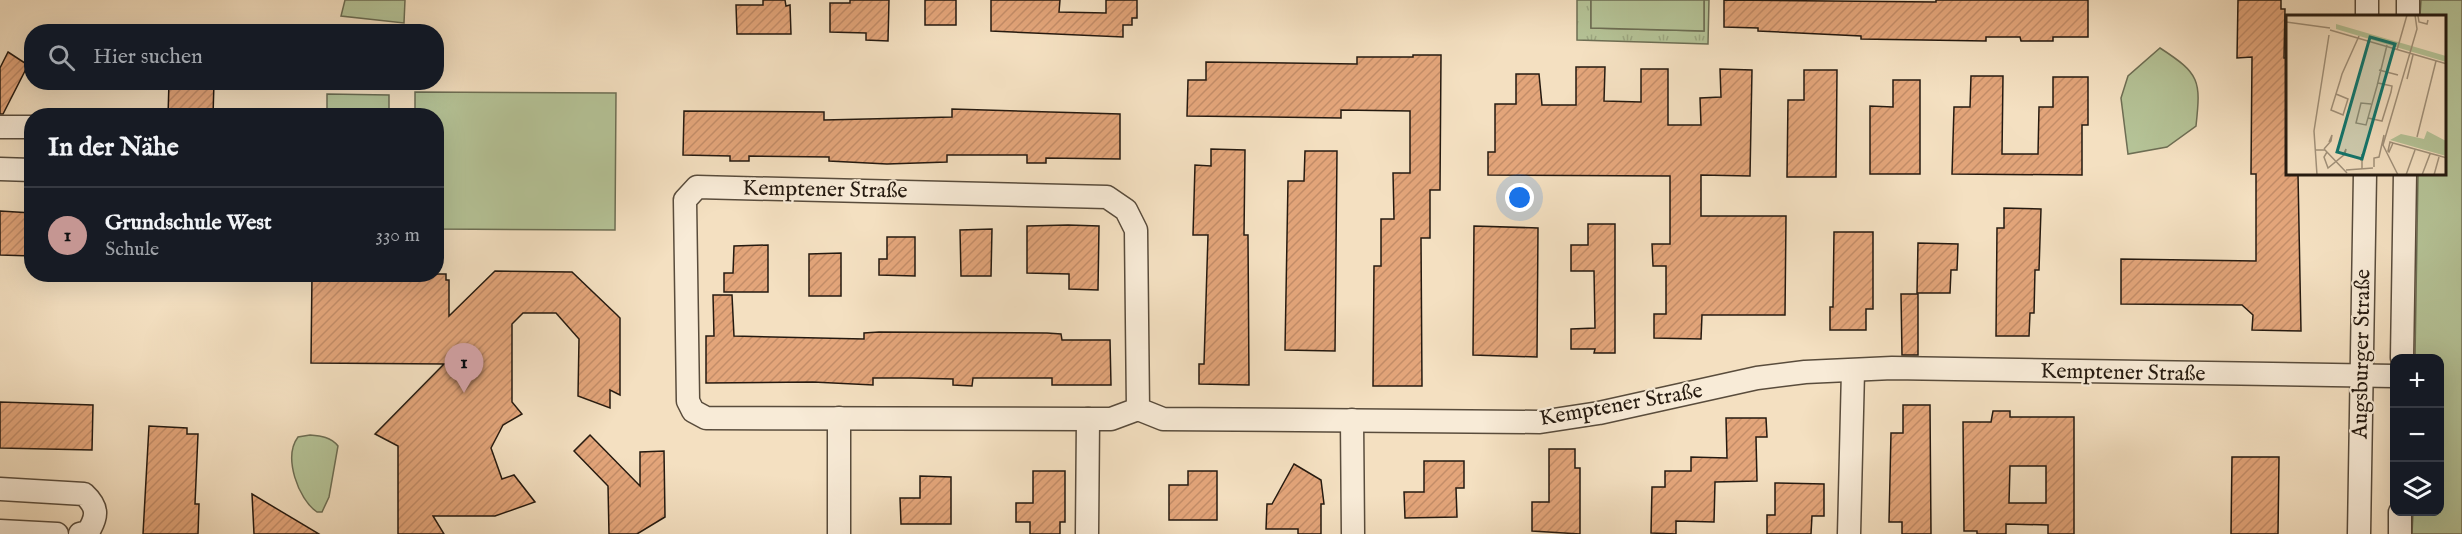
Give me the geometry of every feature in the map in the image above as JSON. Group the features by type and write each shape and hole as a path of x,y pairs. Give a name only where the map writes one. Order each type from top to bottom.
{"street":[{"path":"0,127 24,127"},
{"path":"0,169 24,170"},
{"name":"Augsburger Straße","path":"2359,534 2365,176"},
{"name":"Augsburger Straße","path":"2402,354 2405,176"},
{"name":"Kemptener Straße","path":"1138,409 1136,230 1126,210 1107,196 697,187 685,200 687,401 693,411 706,418 1111,419 1138,409 1162,419 1540,422 1599,413 1757,378 1853,371 1892,369 2390,376"},
{"path":"1849,534 1853,371"},
{"path":"839,418 839,534"},
{"path":"1087,534 1088,419"},
{"path":"1353,420 1353,534"},
{"path":"0,489 84,494 94,503 96,515 88,532 80,534"},
{"path":"2400,516 2400,534"},
{"path":"0,531 57,534"}],"green space":[{"path":"345,0 405,0 404,23 341,16"},
{"path":"1577,0 1591,0 1591,28 1704,31 1704,0 1709,0 1708,44 1577,40"},
{"path":"1591,0 1704,0 1704,31 1591,28"},
{"path":"2421,0 2462,0 2462,534 2412,534 2413,516 2444,516 2444,354 2415,354 2418,176 2447,176 2447,15 2420,15"},
{"path":"2160,48 2183,65 2195,80 2198,98 2196,126 2167,147 2128,154 2121,98 2128,76"},
{"path":"415,92 616,93 615,230 444,229 444,108 415,108"},
{"path":"327,94 389,95 389,108 327,108"},
{"path":"310,435 329,439 338,446 329,497 322,512 317,512 304,498 292,466 294,445 298,437"}],"building":[{"path":"763,0 785,0 786,6 790,5 791,34 737,34 736,5 763,5"},
{"path":"850,0 889,0 888,41 866,40 866,33 830,32 830,3 850,3"},
{"path":"925,0 956,0 956,25 925,25"},
{"path":"991,0 1060,0 1059,12 1106,13 1106,0 1137,0 1137,18 1132,18 1132,25 1123,25 1123,37 991,31"},
{"path":"1724,0 1936,2 1936,0 2088,0 2088,37 2053,37 2053,41 2021,41 2020,37 1986,37 1986,41 1861,39 1861,36 1758,31 1758,28 1724,27"},
{"path":"2238,0 2281,0 2281,9 2285,9 2286,176 2298,176 2301,331 2252,330 2253,315 2242,305 2121,304 2121,259 2256,261 2256,174 2251,174 2252,57 2237,58"},
{"path":"8,52 24,62 24,73 3,114 0,114 0,68"},
{"path":"1413,55 1441,55 1440,190 1430,190 1430,238 1421,238 1422,386 1373,386 1374,266 1381,266 1381,219 1394,219 1393,173 1410,173 1410,111 1341,110 1341,118 1187,116 1188,80 1206,80 1206,62 1357,64 1357,57 1413,57"},
{"path":"1576,67 1605,67 1604,101 1641,102 1641,69 1668,69 1668,125 1701,125 1700,98 1721,97 1720,69 1752,70 1750,176 1701,175 1701,216 1786,216 1785,315 1702,315 1701,339 1654,338 1654,314 1666,314 1666,266 1653,266 1652,244 1670,244 1670,176 1488,175 1488,152 1495,152 1495,104 1516,104 1516,74 1539,74 1542,105 1576,105"},
{"path":"1804,70 1837,70 1836,177 1787,177 1788,100 1804,100"},
{"path":"1971,76 2003,76 2002,154 2038,154 2039,107 2053,107 2053,77 2088,77 2088,125 2082,125 2082,175 1952,174 1954,107 1970,107"},
{"path":"1893,80 1920,80 1920,174 1870,174 1870,106 1893,107"},
{"path":"169,90 214,90 213,108 168,108"},
{"path":"952,109 1120,114 1120,159 1046,158 1046,163 1027,163 1027,155 947,155 947,162 887,164 829,161 829,157 749,156 749,161 730,161 730,156 683,155 684,111 824,112 824,120 952,117"},
{"path":"1211,149 1245,150 1244,235 1248,235 1249,385 1199,384 1199,364 1204,364 1208,235 1193,235 1195,165 1211,166"},
{"path":"1305,151 1337,151 1335,351 1285,350 1288,181 1304,181"},
{"path":"2004,208 2041,209 2039,270 2035,270 2034,313 2030,313 2029,336 1996,336 1997,228 2004,228"},
{"path":"0,211 24,212 24,256 0,255"},
{"path":"1588,224 1615,224 1615,353 1594,353 1595,349 1571,349 1571,329 1595,328 1594,271 1571,271 1571,245 1588,245"},
{"path":"1027,226 1099,226 1098,290 1069,289 1069,274 1027,273"},
{"path":"1474,226 1538,228 1537,357 1473,355"},
{"path":"992,229 991,276 961,276 960,230"},
{"path":"1834,232 1873,232 1873,309 1866,309 1866,330 1830,330 1830,307 1833,307"},
{"path":"887,237 915,237 915,276 879,275 879,259 887,259"},
{"path":"1918,243 1958,244 1957,270 1951,270 1950,293 1917,293"},
{"path":"768,245 768,292 724,292 724,273 733,273 734,246"},
{"path":"841,253 841,296 809,296 809,254"},
{"path":"495,271 572,272 620,318 620,395 610,390 610,408 578,396 579,339 556,313 523,313 512,324 512,402 522,414 503,425 491,448 502,479 514,475 535,502 495,516 433,516 444,534 398,534 398,446 375,434 444,364 311,363 312,282 444,282 444,274 446,274 446,280 449,280 449,316"},
{"path":"1901,294 1918,294 1918,355 1902,355"},
{"path":"713,295 732,295 734,336 864,339 864,333 879,332 1047,333 1061,334 1062,340 1110,340 1111,385 1052,385 1052,378 973,378 972,386 953,385 953,379 912,378 873,378 873,385 813,382 706,383 706,336 714,336"},
{"path":"0,402 93,405 92,450 0,448"},
{"path":"1903,405 1930,405 1931,534 1902,534 1902,522 1889,522 1891,433 1903,433"},
{"path":"1993,411 2010,411 2010,417 2074,417 2074,534 2048,534 2048,525 2006,524 2006,534 1977,534 1977,531 1964,531 1963,422 1991,422","holes":["2010,466 2046,466 2046,503 2009,503"]},
{"path":"1726,418 1766,418 1767,437 1756,437 1757,481 1715,482 1714,522 1676,521 1676,534 1651,533 1652,487 1665,487 1665,471 1691,471 1691,457 1727,458"},
{"path":"149,426 187,428 187,434 198,434 195,504 199,504 198,534 143,534"},
{"path":"590,435 640,486 640,452 664,451 665,517 637,534 609,534 608,486 574,451"},
{"path":"1549,449 1575,449 1575,468 1580,468 1580,534 1532,531 1532,502 1549,502"},
{"path":"2232,457 2279,457 2278,534 2231,534"},
{"path":"1424,461 1464,461 1464,488 1456,488 1457,517 1405,518 1404,492 1424,492"},
{"path":"1294,464 1321,480 1324,504 1321,504 1321,534 1298,534 1298,529 1266,529 1267,504 1272,504"},
{"path":"1033,471 1065,471 1065,522 1060,522 1060,534 1030,534 1030,522 1016,522 1016,503 1033,503"},
{"path":"1188,471 1217,471 1217,520 1169,520 1169,485 1188,485"},
{"path":"920,476 951,477 951,524 901,524 900,498 920,498"},
{"path":"1775,483 1824,484 1824,516 1812,516 1811,534 1767,534 1767,515 1775,515"},
{"path":"252,494 319,534 254,534"}],"place":[{"name":"Grundschule West","path":"464,393"}]}
